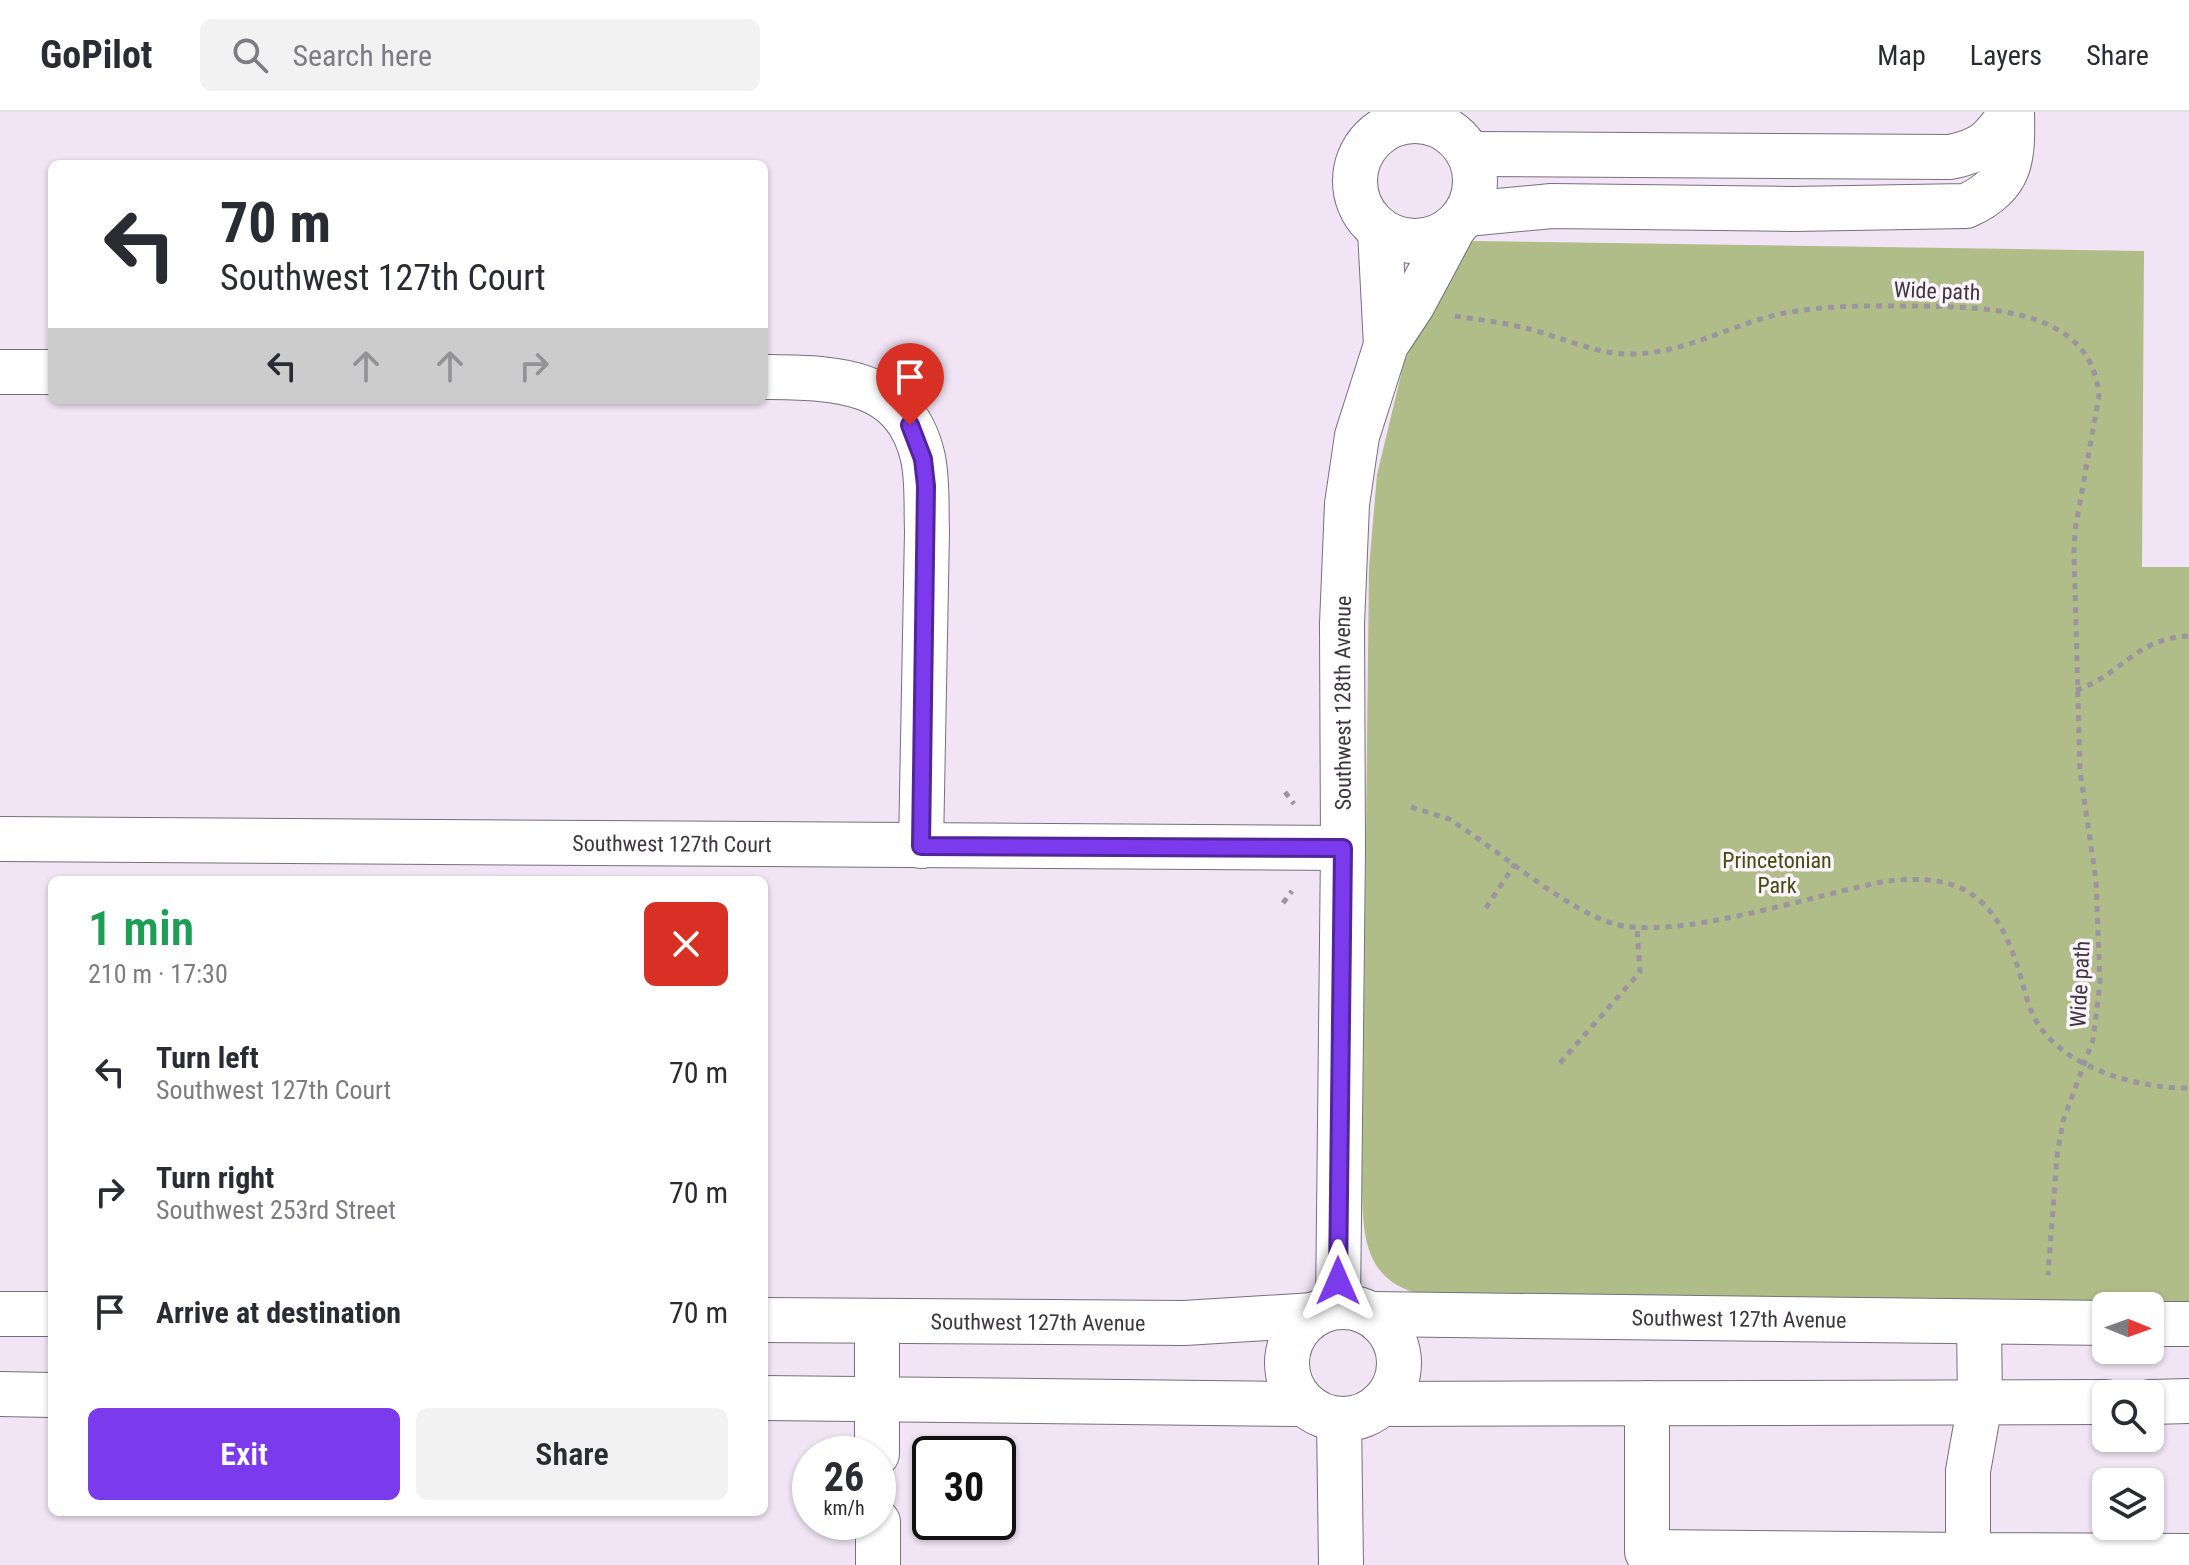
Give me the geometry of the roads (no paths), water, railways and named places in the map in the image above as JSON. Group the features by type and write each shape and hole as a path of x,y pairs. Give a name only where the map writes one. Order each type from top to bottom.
{"street":[{"path":"1347,112 1359,160"},
{"path":"1469,154 1950,157 1972,153 1990,142 2012,112"},
{"path":"1459,222 1552,206 1793,209 1966,206 1982,199 1996,187 2007,171 2013,153 2012,112"},
{"path":"1417,116 1441,126 1457,138 1469,154 1475,178 1472,203 1459,222 1436,238 1416,242 1398,240 1380,231 1366,217 1357,199 1354,179 1359,160 1369,142 1384,130 1417,116"},
{"name":"Southwest 128th Avenue","path":"1341,1312 1342,624 1347,504 1357,436 1386,345 1459,222"},
{"name":"Southwest 128th Avenue","path":"1380,231 1386,345"},
{"path":"0,372 48,372"},
{"path":"768,377 844,381 879,393 899,409 919,443 926,486 921,846"},
{"name":"Southwest 127th Court","path":"0,839 1343,848"},
{"path":"768,1398 1180,1404 1321,1412 1367,1414 1381,1404 1392,1390 1398,1374 1398,1357 1389,1332 1341,1312 1296,1333 1288,1350 1287,1368 1292,1386 1321,1412 1341,1565"},
{"name":"Southwest 127th Avenue","path":"768,1320 1184,1323 1341,1312 2092,1323"},
{"path":"0,1314 48,1314"},
{"path":"877,1321 877,1436"},
{"path":"1967,1560 1968,1471 1980,1403 1979,1323"},
{"path":"2164,1324 2189,1324"},
{"path":"0,1394 48,1395"},
{"path":"2164,1402 2189,1401"},
{"path":"1381,1404 2092,1402"},
{"path":"1647,1403 1647,1552 1967,1560 2189,1556"},
{"path":"878,1540 878,1565"}],"park label":[{"name":"Princetonian Park","path":"1777,872"}]}
